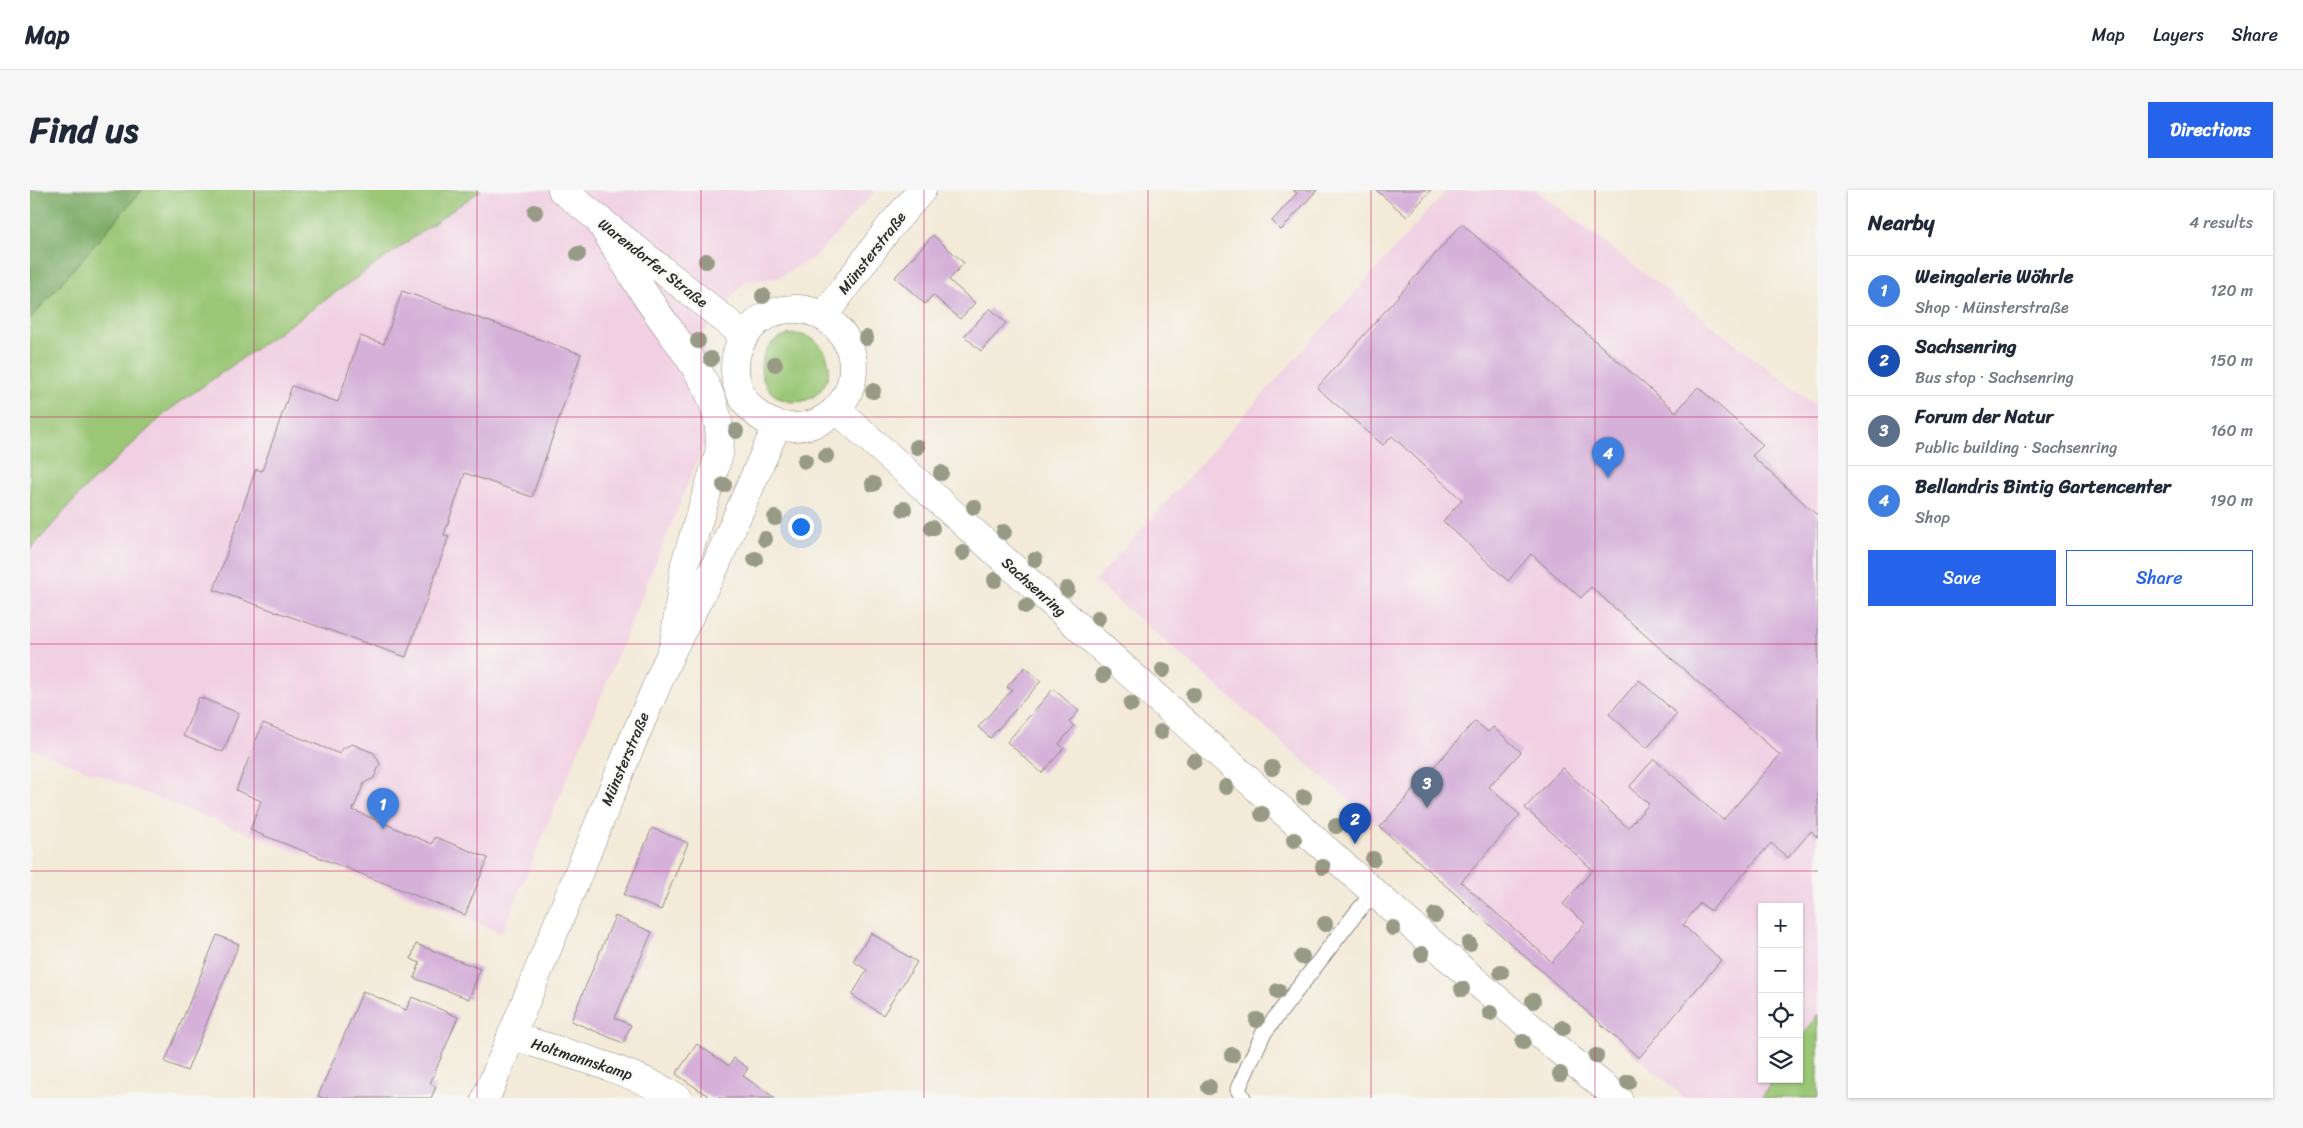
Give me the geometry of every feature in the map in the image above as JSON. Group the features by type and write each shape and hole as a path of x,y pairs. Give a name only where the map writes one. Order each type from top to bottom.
{"street":[{"name":"Warendorfer Straße","path":"562,190 744,335"},
{"name":"Münsterstraße","path":"823,317 888,228 922,190"},
{"path":"599,220 651,304 708,388 719,418 721,436 719,454 685,564 673,648"},
{"path":"792,309 808,311 823,317 836,326 845,339 851,353 853,368 851,383 845,397 836,410 826,418 809,425 790,427 777,425 762,418 750,407 740,393 736,377 735,361 744,335 760,319 775,312 792,309"},
{"name":"Sachsenring","path":"836,410 1139,680 1210,748 1374,893 1493,996 1618,1098"},
{"name":"Münsterstraße","path":"486,1098 631,745 673,648 714,569 777,425"},
{"name":"Holtmannskamp","path":"511,1036 617,1069 656,1085 678,1098"}],"lane":[{"path":"1244,1098 1238,1089 1263,1034 1374,893"}],"shaded area":[{"path":"481,190 876,190 814,258 777,278 745,281 702,334 717,412 502,933 30,748 30,550 84,489 169,410"},
{"path":"1447,190 1536,190 1818,407 1818,1014 1803,1035 1803,903 1758,903 1758,1083 1771,1083 1761,1098 1684,1098 1380,827 1095,581"}],"green space":[{"path":"30,190 142,190 30,319"},
{"path":"142,190 481,190 169,410 84,489 30,550 30,319"},
{"path":"802,334 814,340 823,349 829,361 827,381 819,392 802,402 788,402 771,392 763,381 761,361 771,344 782,336"},
{"path":"1818,1014 1818,1098 1761,1098 1771,1083 1803,1083 1803,1035"}],"building":[{"path":"1293,190 1317,190 1281,230 1272,221 1297,193"},
{"path":"1376,190 1431,190 1407,217"},
{"path":"1462,224 1676,412 1698,387 1763,445 1752,456 1818,516 1818,838 1811,831 1788,858 1771,843 1711,911 1700,903 1683,925 1721,960 1639,1058 1380,827 1475,721 1488,732 1493,727 1521,752 1489,787 1520,815 1461,882 1552,962 1585,923 1563,904 1593,870 1525,808 1562,768 1628,828 1649,804 1629,787 1654,759 1723,820 1780,755 1591,587 1581,598 1531,554 1508,581 1443,521 1462,500 1392,436 1383,445 1317,388"},
{"path":"933,235 964,263 949,280 975,303 960,319 933,295 925,304 895,277"},
{"path":"402,291 581,354 532,497 465,473 444,535 449,536 406,657 214,590 256,469 262,471 292,386 338,402 360,336 384,344"},
{"path":"990,308 1006,323 981,351 964,336"},
{"path":"1025,667 1041,681 990,738 978,727 1012,690 1007,687"},
{"path":"1639,680 1677,714 1647,748 1609,714"},
{"path":"1053,689 1079,711 1069,722 1074,726 1059,744 1064,748 1042,773 1007,742"},
{"path":"199,697 239,713 223,752 183,736"},
{"path":"263,723 340,754 342,749 352,744 374,753 380,764 374,778 364,783 353,810 432,844 435,837 488,858 465,915 250,830 261,801 236,790"},
{"path":"652,828 688,843 661,910 624,895"},
{"path":"615,916 652,932 615,1018 631,1025 623,1043 571,1021"},
{"path":"871,933 917,962 883,1015 852,995 867,970 853,961"},
{"path":"217,935 239,944 187,1071 165,1062"},
{"path":"416,944 480,969 469,999 414,978 420,963 411,959"},
{"path":"363,991 406,1010 412,997 458,1017 430,1084 436,1087 431,1098 323,1098 318,1096"},
{"path":"697,1044 729,1066 734,1058 748,1068 743,1076 775,1098 711,1098 676,1074"}],"place":[{"name":"Bellandris Bintig Gartencenter","path":"1608,478"},
{"name":"Forum der Natur","path":"1427,808"},
{"name":"Weingalerie Wöhrle","path":"383,829"},
{"name":"Sachsenring","path":"1355,844"}]}
